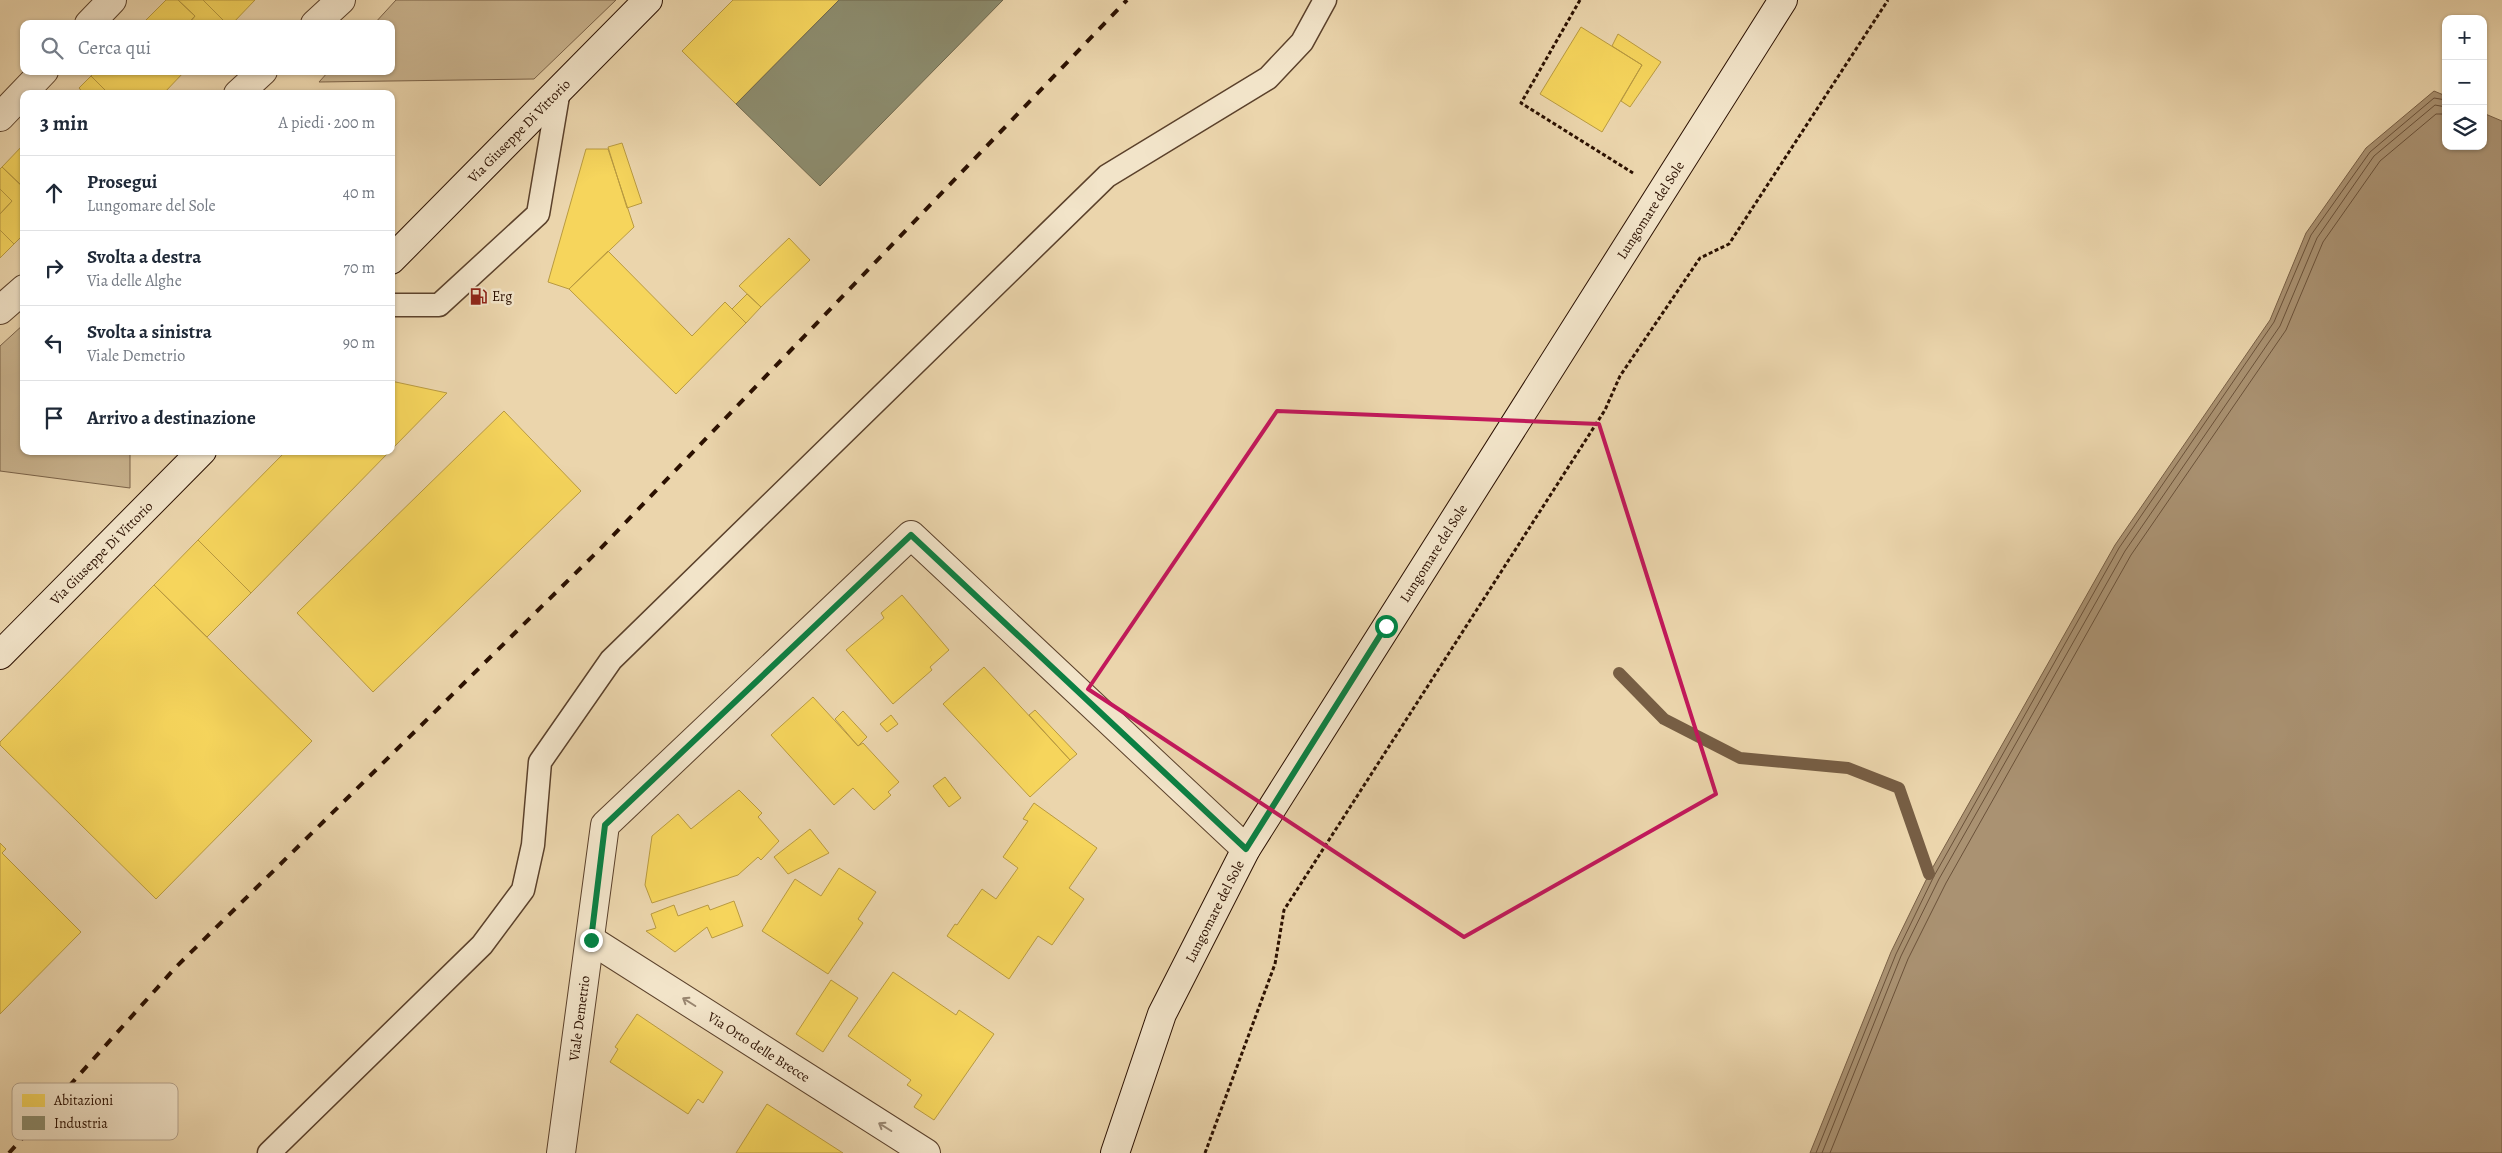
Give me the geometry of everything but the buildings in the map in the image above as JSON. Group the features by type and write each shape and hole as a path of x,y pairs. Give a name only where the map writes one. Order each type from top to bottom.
{"street":[{"path":"93,20 112,0"},
{"path":"319,20 341,0"},
{"name":"Via Giuseppe Di Vittorio","path":"395,256 648,0"},
{"name":"Lungomare del Sole","path":"1115,1153 1162,1014 1246,849 1782,0"},
{"path":"26,90 40,75"},
{"path":"242,90 259,75"},
{"path":"0,117 20,96"},
{"path":"0,310 20,292"},
{"name":"Via Giuseppe Di Vittorio","path":"0,655 198,455"},
{"name":"Viale Demetrio","path":"561,1153 605,825 911,535 1246,849"},
{"name":"Via Orto delle Brecce","path":"591,940 926,1153"}],"lane":[{"path":"270,1153 482,945 523,890 533,845 540,762 611,660 1107,176 1268,78 1302,42 1324,0"},
{"path":"395,305 440,305 538,214 560,90"}],"path":[{"path":"1580,0 1521,103 1661,190"},
{"path":"1205,1153 1275,964 1284,910 1605,410 1620,376 1700,258 1729,244 1888,0"}],"highlighted area":[{"path":"1277,411 1599,424 1716,794 1464,937 1088,689"}],"shaded area":[{"path":"396,0 616,0 534,79 319,82 325,75 395,75 395,20 378,20"},
{"path":"20,328 20,455 130,455 130,488 0,471 0,346"}],"water":[{"path":"2434,91 2442,94 2442,150 2487,150 2487,115 2502,121 2502,1153 1810,1153 1891,952 1929,874 2115,545 2270,320 2306,233 2366,148"}],"waterway":[{"path":"1619,673 1664,719 1740,758 1848,768 1899,788 1929,874"}],"railway":[{"path":"72,1083 176,967 599,550 1127,0"},
{"path":"9,1153 21,1140"}],"place":[{"name":"Erg","path":"478,296"}],"route":[{"path":"591,940 605,825 911,535 1246,849 1386,626"}]}
